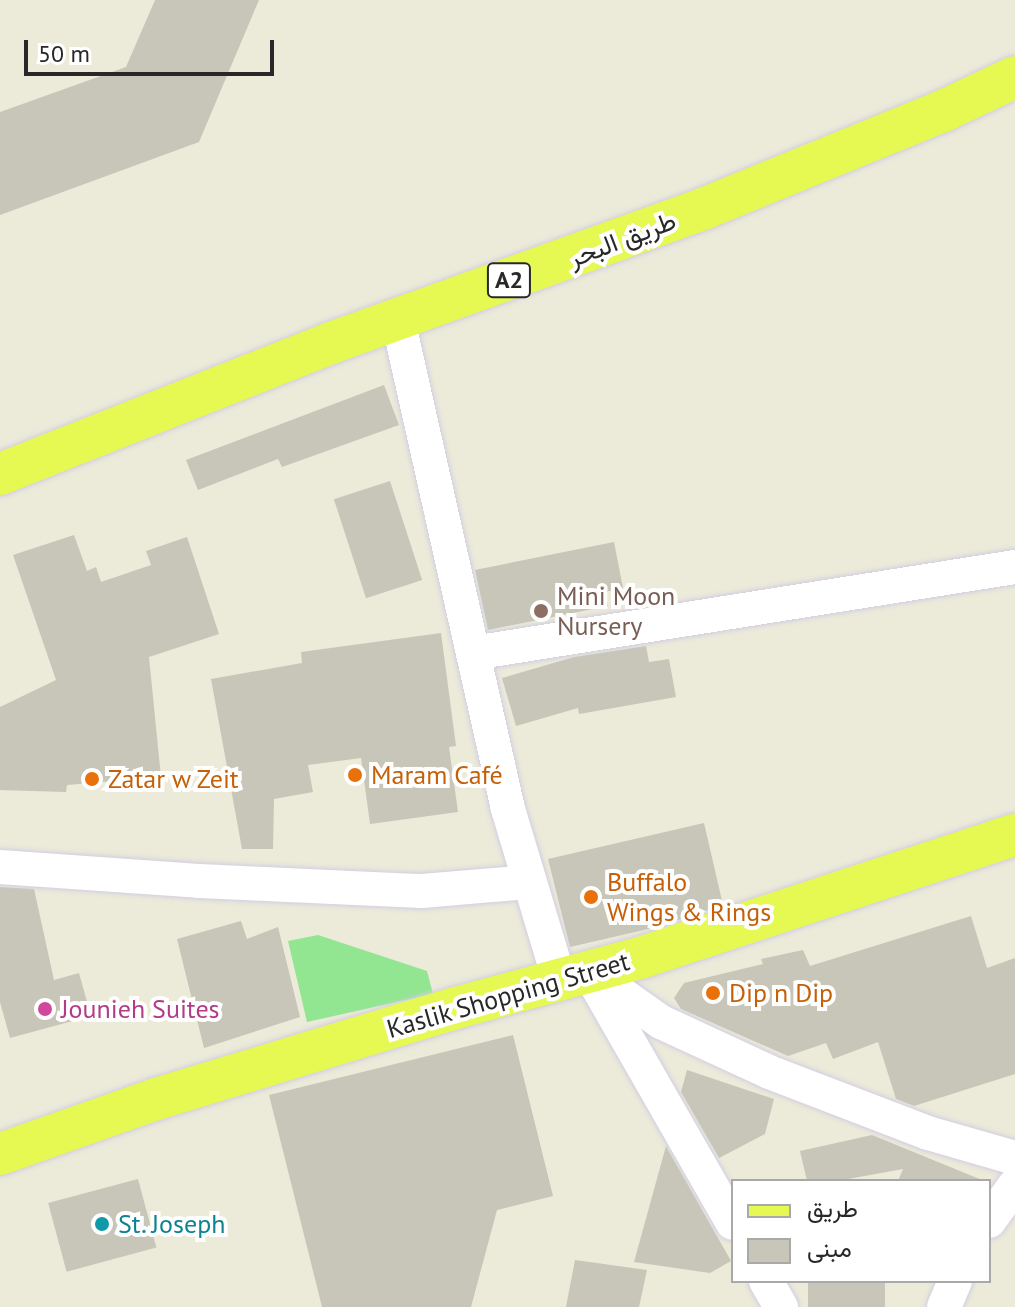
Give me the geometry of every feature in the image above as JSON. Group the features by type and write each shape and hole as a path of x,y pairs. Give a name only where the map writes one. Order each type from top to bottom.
{"main road":[{"name":"طريق البحر","path":"0,474 236,380 705,208 945,110 1015,77"},
{"name":"Kaslik Shopping Street","path":"0,1154 156,1099 643,957 1015,835"}],"street":[{"path":"398,320 508,809 529,882 574,975 731,1220"},
{"path":"473,653 1015,567"},
{"path":"0,867 199,881 422,891 529,882"},
{"path":"574,975 661,1022 769,1072 928,1133 1015,1158"},
{"path":"991,1218 1015,1185"},
{"path":"767,1283 781,1307"},
{"path":"944,1307 954,1283"}],"green space":[{"path":"318,935 427,971 433,994 307,1022 288,941"}],"building":[{"path":"155,0 259,0 199,142 0,215 0,112 126,67"},
{"path":"384,385 399,425 282,467 278,459 198,490 186,460"},
{"path":"390,481 422,580 366,598 334,499"},
{"path":"74,535 87,571 96,567 101,582 151,565 146,551 187,537 219,634 149,657 161,777 67,785 66,792 0,790 0,707 56,680 13,555"},
{"path":"614,542 623,588 605,592 608,606 488,630 475,570"},
{"path":"441,633 456,746 449,747 458,812 370,824 361,758 308,765 313,792 274,799 273,849 242,849 211,679 302,663 301,652"},
{"path":"646,646 649,662 669,659 676,697 579,714 578,708 516,726 502,678 574,657"},
{"path":"704,823 723,905 661,926 570,947 548,859"},
{"path":"0,887 34,889 54,980 79,973 91,1016 10,1038 0,1002"},
{"path":"971,916 987,968 1015,958 1015,1074 914,1106 896,1099 878,1042 833,1059 826,1043 788,1056 681,1009 674,998 684,983 763,964 761,959 803,950 810,966"},
{"path":"241,921 247,939 278,927 300,1017 204,1048 177,939"},
{"path":"513,1035 553,1196 497,1210 471,1307 322,1307 269,1095"},
{"path":"687,1070 774,1099 765,1134 719,1158 681,1092"},
{"path":"872,1135 980,1179 899,1179 903,1169 848,1179 807,1179 800,1151"},
{"path":"666,1146 731,1261 710,1273 634,1262"},
{"name":"St. Joseph","path":"138,1179 156,1248 67,1272 48,1203"},
{"path":"575,1260 647,1270 639,1307 566,1307"},
{"path":"808,1283 885,1283 885,1307 808,1307"}],"place":[{"name":"Mini Moon Nursery","path":"541,611"},
{"name":"Maram Café","path":"355,775"},
{"name":"Zatar w Zeit","path":"92,779"},
{"name":"Buffalo Wings & Rings","path":"591,897"},
{"name":"Dip n Dip","path":"713,993"},
{"name":"Jounieh Suites","path":"45,1009"},
{"name":"St. Joseph","path":"102,1224"}]}
